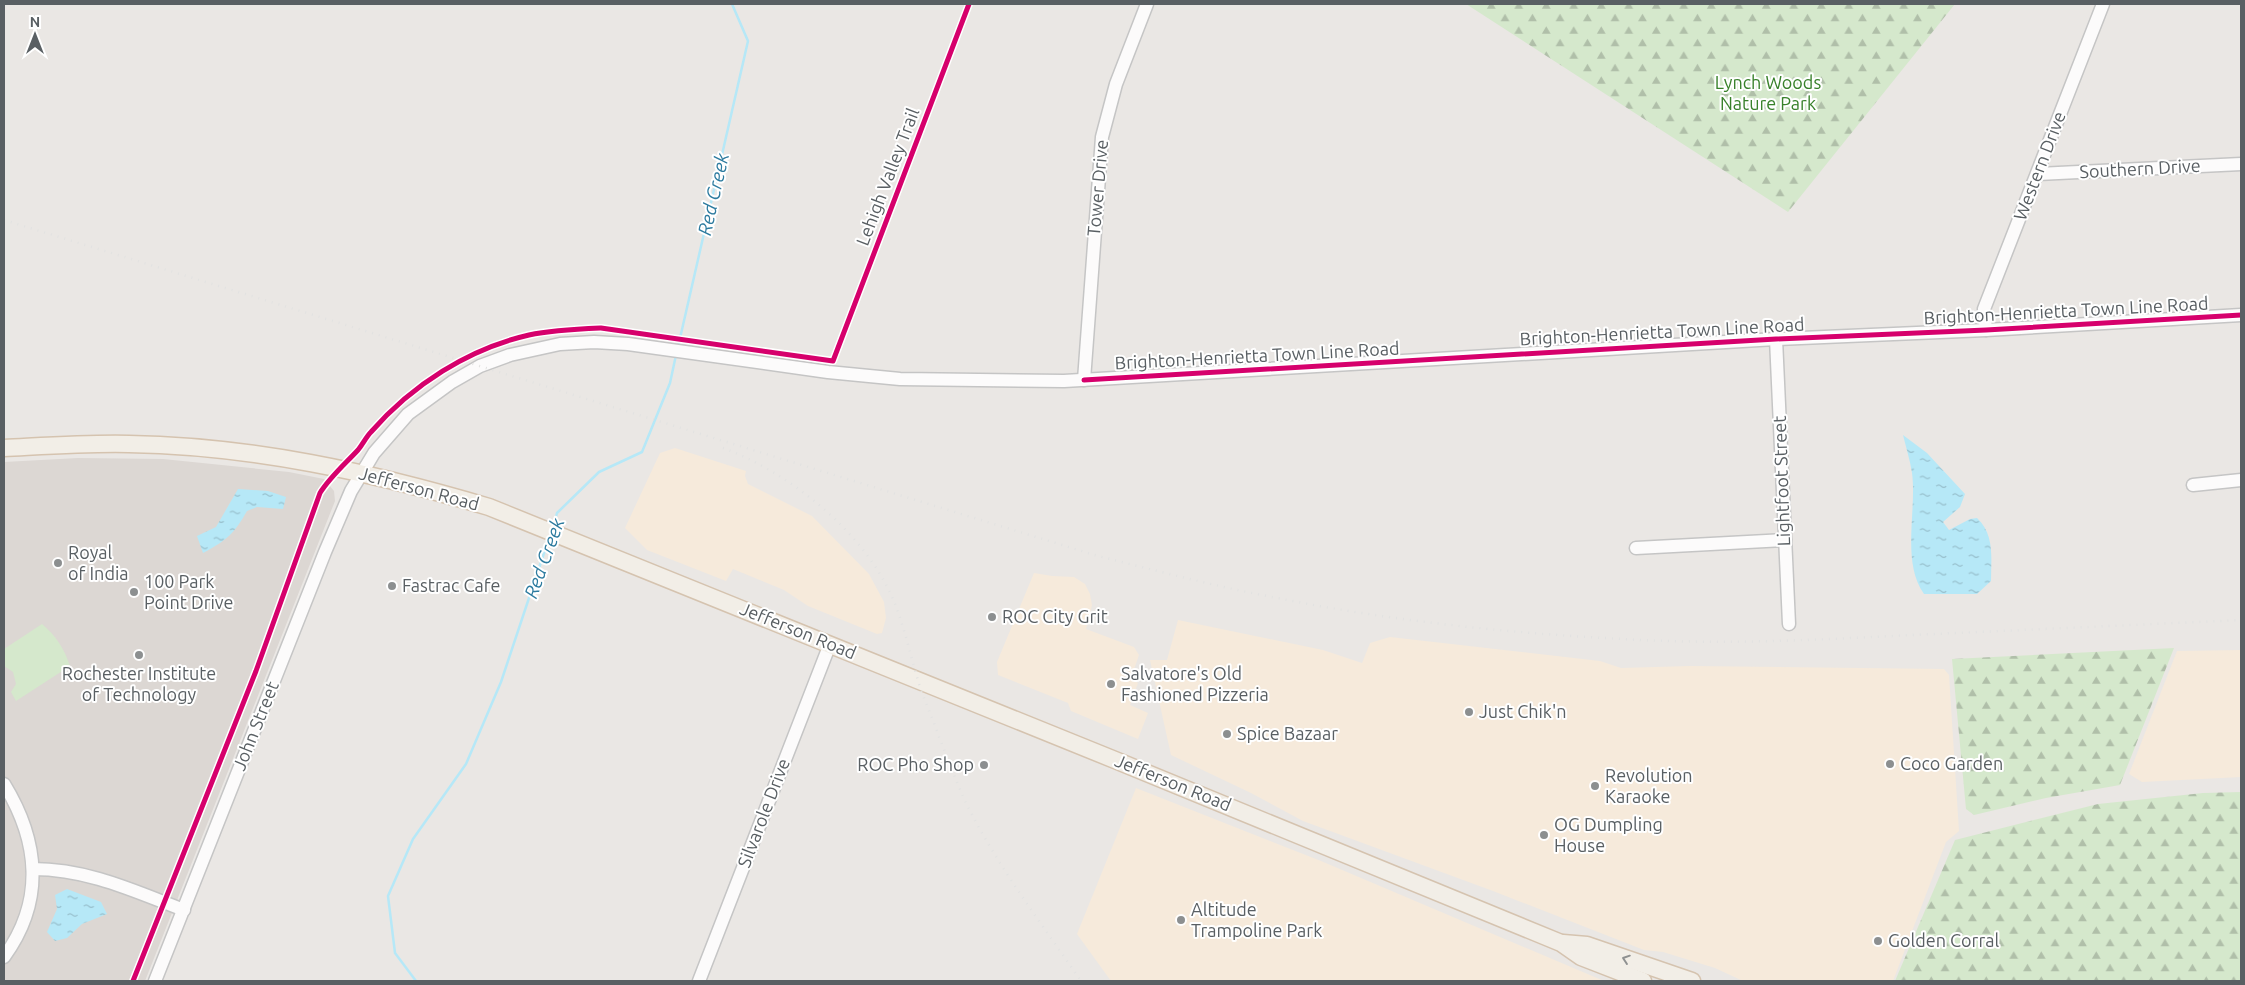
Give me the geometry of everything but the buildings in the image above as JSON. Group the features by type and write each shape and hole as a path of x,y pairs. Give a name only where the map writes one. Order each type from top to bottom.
{"main road":[{"name":"Jefferson Road","path":"4,448 128,444 176,446 281,458 362,473 451,496 538,526 830,644 1561,943 1581,957 1643,981"},
{"name":"Jefferson Road","path":"1561,943 1587,946 1692,981"}],"street":[{"name":"Tower Drive","path":"1084,380 1102,137 1116,84 1147,4"},
{"name":"Western Drive","path":"1986,330 1984,309 2103,4"},
{"name":"Southern Drive","path":"2038,174 2241,164"},
{"name":"Brighton-Henrietta Town Line Road","path":"362,473 379,448 408,414 445,387 480,366 510,355 560,344 611,342 828,372 900,379 937,381 1084,380 1776,339 1986,330 2241,315"},
{"name":"Lightfoot Street","path":"1776,339 1789,624"},
{"name":"John Street","path":"155,981 325,552 351,491 362,473"},
{"path":"2193,485 2241,480"},
{"path":"1636,548 1784,540"},
{"name":"Silvarole Drive","path":"700,981 830,644"},
{"path":"4,784 20,813 27,832 33,868 29,907 22,926 4,957"},
{"path":"33,868 51,868 87,874 115,882 184,910"}],"shaded area":[{"path":"675,448 746,471 745,476 748,484 812,516 869,574 884,602 886,618 882,633 877,634 808,606 784,590 733,569 726,581 647,550 625,528 660,453"},
{"name":"Rochester Institute of Technology","path":"78,458 163,459 289,472 324,479 334,491 335,501 145,981 4,981 4,462"},
{"path":"1034,573 1074,577 1085,584 1090,594 1092,605 1086,629 1134,647 1139,655 1131,678 1138,683 1130,705 1148,713 1138,739 1071,711 1068,703 998,675 997,662"},
{"path":"1178,620 1323,650 1362,663 1370,643 1390,637 1600,661 1621,668 1690,666 1944,669 1949,675 1959,831 1946,842 1893,981 1743,981 1715,968 1663,952 1644,950 1493,891 1303,821 1251,793 1171,755 1150,660 1167,660"},
{"path":"2241,650 2241,777 2142,782 2129,774 2177,651"},
{"path":"1136,788 1321,861 1604,981 1111,981 1077,934"}],"green space":[{"name":"Lynch Woods Nature Park","path":"1466,4 1955,4 1788,212"},
{"path":"42,624 59,643 70,666 16,701 11,692 16,684 13,672 4,666 4,649"},
{"path":"2174,648 2120,785 2046,798 1974,815 1966,809 1952,659"},
{"path":"2241,792 2241,981 1895,981 1955,840 2098,804 2203,793"}],"water":[{"path":"1903,435 1927,453 1965,494 1960,507 1943,522 1949,530 1970,519 1977,518 1987,532 1991,547 1991,581 1977,594 1924,594 1917,581 1911,551 1912,473"},
{"path":"238,489 268,491 286,497 283,509 257,507 247,511 229,536 203,553 197,536 216,527"},
{"path":"67,889 101,902 107,914 82,924 67,938 55,941 47,932 57,909 55,895"}],"waterway":[{"name":"Red Creek","path":"678,347 748,41 732,4"},
{"name":"Red Creek","path":"553,527 557,513 599,472 642,452 670,383 676,355"},
{"name":"Red Creek","path":"416,981 395,953 388,896 413,839 466,764 501,682 549,538"}],"railway":[{"path":"4,220 1098,556 1224,587 1355,612 1489,629 1695,642 1804,640 2241,620"},
{"path":"723,448 775,473 824,509 847,531 883,579 895,604 921,691 966,803 978,827 1006,872 1081,981"}],"cycle path":[{"name":"Lehigh Valley Trail","path":"133,981 256,671 320,493 358,450 369,434 404,399 442,371 484,349 529,335 601,328 833,361 969,4"},
{"path":"1084,380 1776,339 1986,330 2241,315"}],"place":[{"name":"Royal of India","path":"58,563"},
{"name":"Fastrac Cafe","path":"392,586"},
{"name":"100 Park Point Drive","path":"134,592"},
{"name":"ROC City Grit","path":"992,617"},
{"name":"Rochester Institute of Technology","path":"139,655"},
{"name":"Salvatore's Old Fashioned Pizzeria","path":"1111,684"},
{"name":"Just Chik'n","path":"1469,712"},
{"name":"Spice Bazaar","path":"1227,734"},
{"name":"Coco Garden","path":"1890,764"},
{"name":"ROC Pho Shop","path":"984,765"},
{"name":"Revolution Karaoke","path":"1595,786"},
{"name":"OG Dumpling House","path":"1544,835"},
{"name":"Altitude Trampoline Park","path":"1181,920"},
{"name":"Golden Corral","path":"1878,941"}]}
